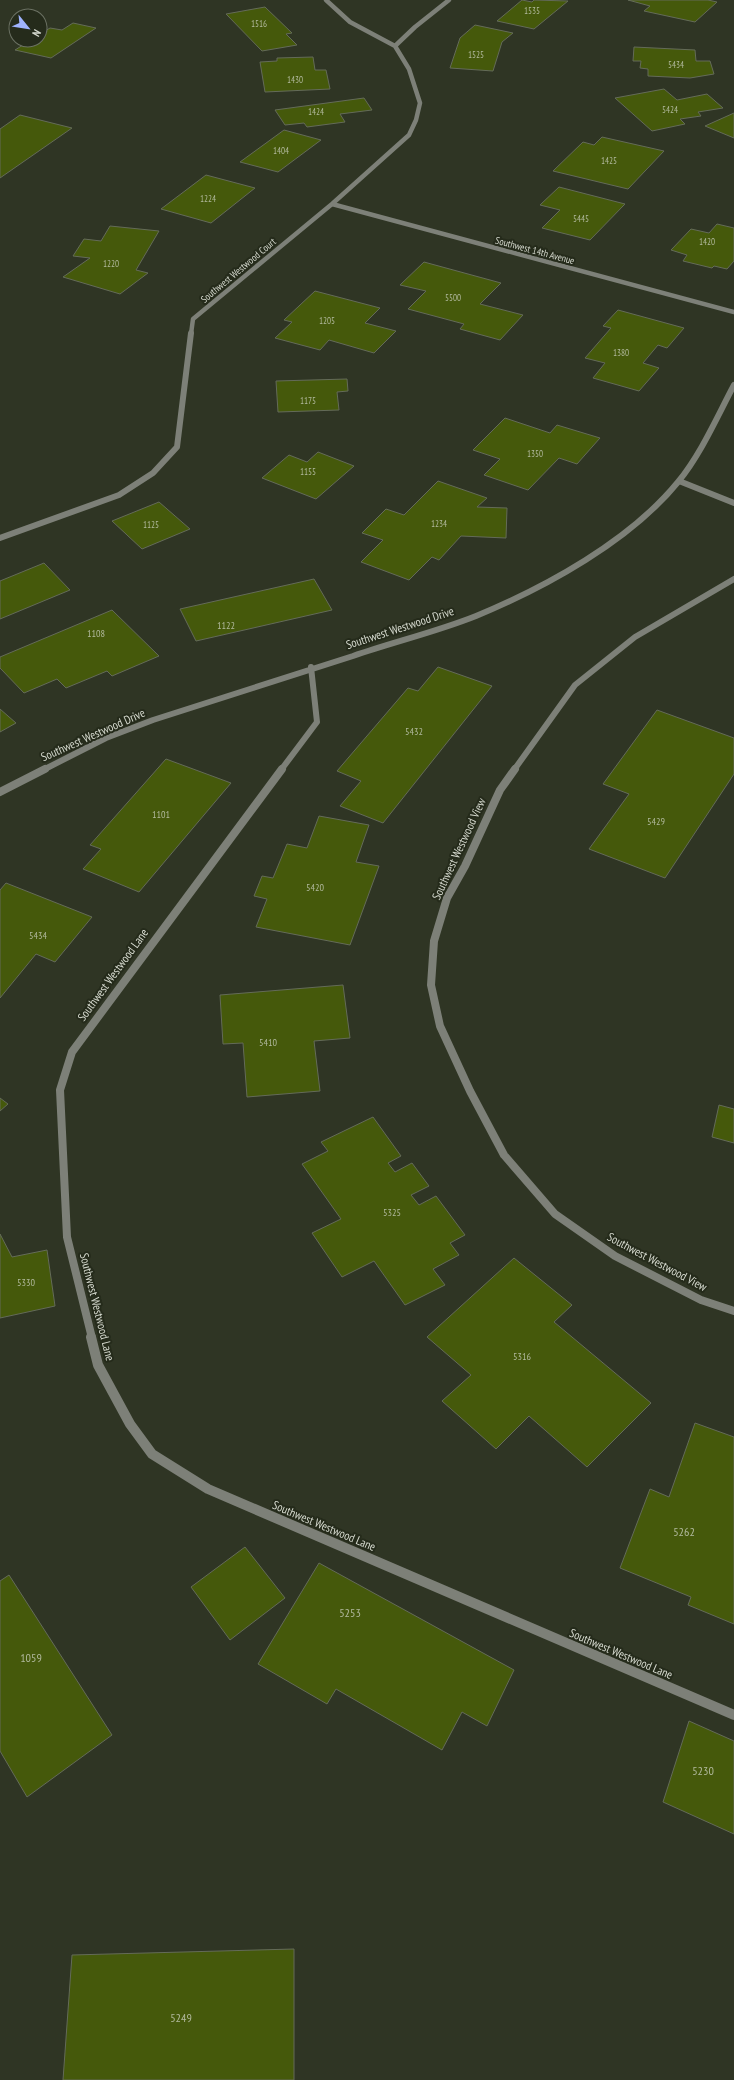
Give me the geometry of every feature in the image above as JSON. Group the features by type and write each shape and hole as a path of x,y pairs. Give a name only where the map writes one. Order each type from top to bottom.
{"street":[{"name":"Southwest Westwood Court","path":"0,538 119,495 153,473 178,447 193,319 332,204 409,135 416,120 420,103 410,69 395,46 350,22 326,0"},
{"path":"395,46 415,27 450,0"},
{"name":"Southwest 14th Avenue","path":"332,204 734,312"},
{"name":"Southwest Westwood Drive","path":"0,792 106,738 208,700 475,616 532,590 585,559 644,518 679,480 692,460 734,385"},
{"path":"679,480 734,503"},
{"name":"Southwest Westwood View","path":"734,580 635,637 574,685 500,790 465,866 447,898 434,941 431,984 440,1026 490,1130 504,1155 555,1214 615,1256 701,1300 734,1311"},
{"name":"Southwest Westwood Lane","path":"311,668 317,722 72,1052 60,1090 67,1237 98,1365 130,1424 152,1454 208,1489 734,1715"}],"building":[{"path":"522,0 532,2 534,0 568,1 534,29 497,21"},
{"path":"628,0 708,0 717,2 695,22 644,11 650,6"},
{"path":"265,7 292,33 286,34 297,45 262,51 226,14"},
{"path":"73,23 96,28 51,58 15,50 18,48 48,48 48,29 50,28 62,30"},
{"path":"475,25 513,33 502,42 493,71 450,68 460,38"},
{"path":"634,47 695,50 696,61 710,61 714,74 690,78 648,76 648,69 640,68 641,61 633,61"},
{"path":"313,57 315,70 326,70 330,89 265,92 260,62 277,61 277,58"},
{"path":"664,89 677,100 707,94 723,108 698,112 701,116 680,119 685,124 652,131 615,98"},
{"path":"364,98 372,110 340,114 345,122 307,127 304,123 285,125 275,110"},
{"path":"734,113 734,138 705,126"},
{"path":"20,115 72,128 0,178 0,129"},
{"path":"284,130 321,140 278,172 240,162"},
{"path":"602,137 664,151 628,189 553,171 583,142 594,145"},
{"path":"206,175 255,188 211,223 161,209"},
{"path":"559,187 625,204 590,240 542,228 560,210 540,205"},
{"path":"717,224 734,228 734,261 727,269 714,266 712,268 683,261 687,255 671,250 691,229 709,233"},
{"path":"110,226 159,231 136,270 148,273 120,294 63,277 90,258 73,256 84,239 101,241"},
{"path":"424,262 501,283 480,304 523,315 500,340 460,329 464,324 408,309 426,291 400,285"},
{"path":"315,291 380,308 365,323 396,331 374,353 329,340 320,350 275,338 292,322 284,320"},
{"path":"618,310 684,328 667,348 658,345 643,363 659,368 639,391 593,378 605,363 585,358 611,328 603,326"},
{"path":"347,379 348,391 337,392 339,410 278,412 276,381"},
{"path":"505,418 550,433 557,425 600,438 577,464 559,458 528,490 484,475 500,459 473,450"},
{"path":"318,452 354,466 316,499 262,478 289,455 307,462"},
{"path":"438,481 487,498 477,507 507,508 506,538 461,536 439,560 432,557 409,580 361,562 383,540 362,533 386,509 404,515"},
{"path":"159,502 190,529 142,549 112,521"},
{"path":"44,563 70,590 0,619 0,581"},
{"path":"314,579 332,610 196,641 180,609"},
{"path":"112,610 159,656 112,676 107,671 66,688 57,679 24,693 0,668 0,657"},
{"path":"438,667 492,686 383,823 340,806 361,781 337,771 408,688 418,691"},
{"path":"0,709 16,723 0,732"},
{"path":"657,710 734,738 734,774 665,878 589,849 629,794 603,784"},
{"path":"166,759 231,783 139,892 83,869 101,849 90,845"},
{"path":"319,816 369,825 356,862 379,866 350,945 256,927 267,899 254,896 262,876 273,878 287,844 307,848"},
{"path":"6,883 92,917 55,962 36,954 0,998 0,890"},
{"path":"343,985 350,1038 314,1041 320,1091 247,1097 243,1043 223,1044 220,995"},
{"path":"0,1098 8,1104 0,1111"},
{"path":"719,1105 734,1109 734,1143 712,1137"},
{"path":"373,1117 401,1156 388,1163 395,1172 412,1163 429,1186 411,1195 419,1205 436,1196 465,1235 450,1243 459,1255 433,1269 445,1285 405,1305 374,1261 342,1277 312,1233 341,1219 302,1164 328,1151 321,1142"},
{"path":"0,1234 12,1257 47,1250 55,1306 0,1318"},
{"path":"514,1258 572,1305 554,1322 651,1403 587,1467 529,1416 496,1449 442,1401 471,1375 427,1337"},
{"path":"695,1423 734,1437 734,1624 688,1605 691,1597 620,1568 650,1489 669,1497"},
{"path":"245,1547 285,1598 230,1640 191,1587"},
{"path":"319,1563 514,1670 487,1726 462,1712 442,1750 336,1689 327,1704 258,1664"},
{"path":"9,1575 112,1735 27,1797 0,1751 0,1581"},
{"path":"689,1721 734,1741 734,1834 663,1802"},
{"path":"294,1949 294,2080 63,2080 72,1955"}]}
